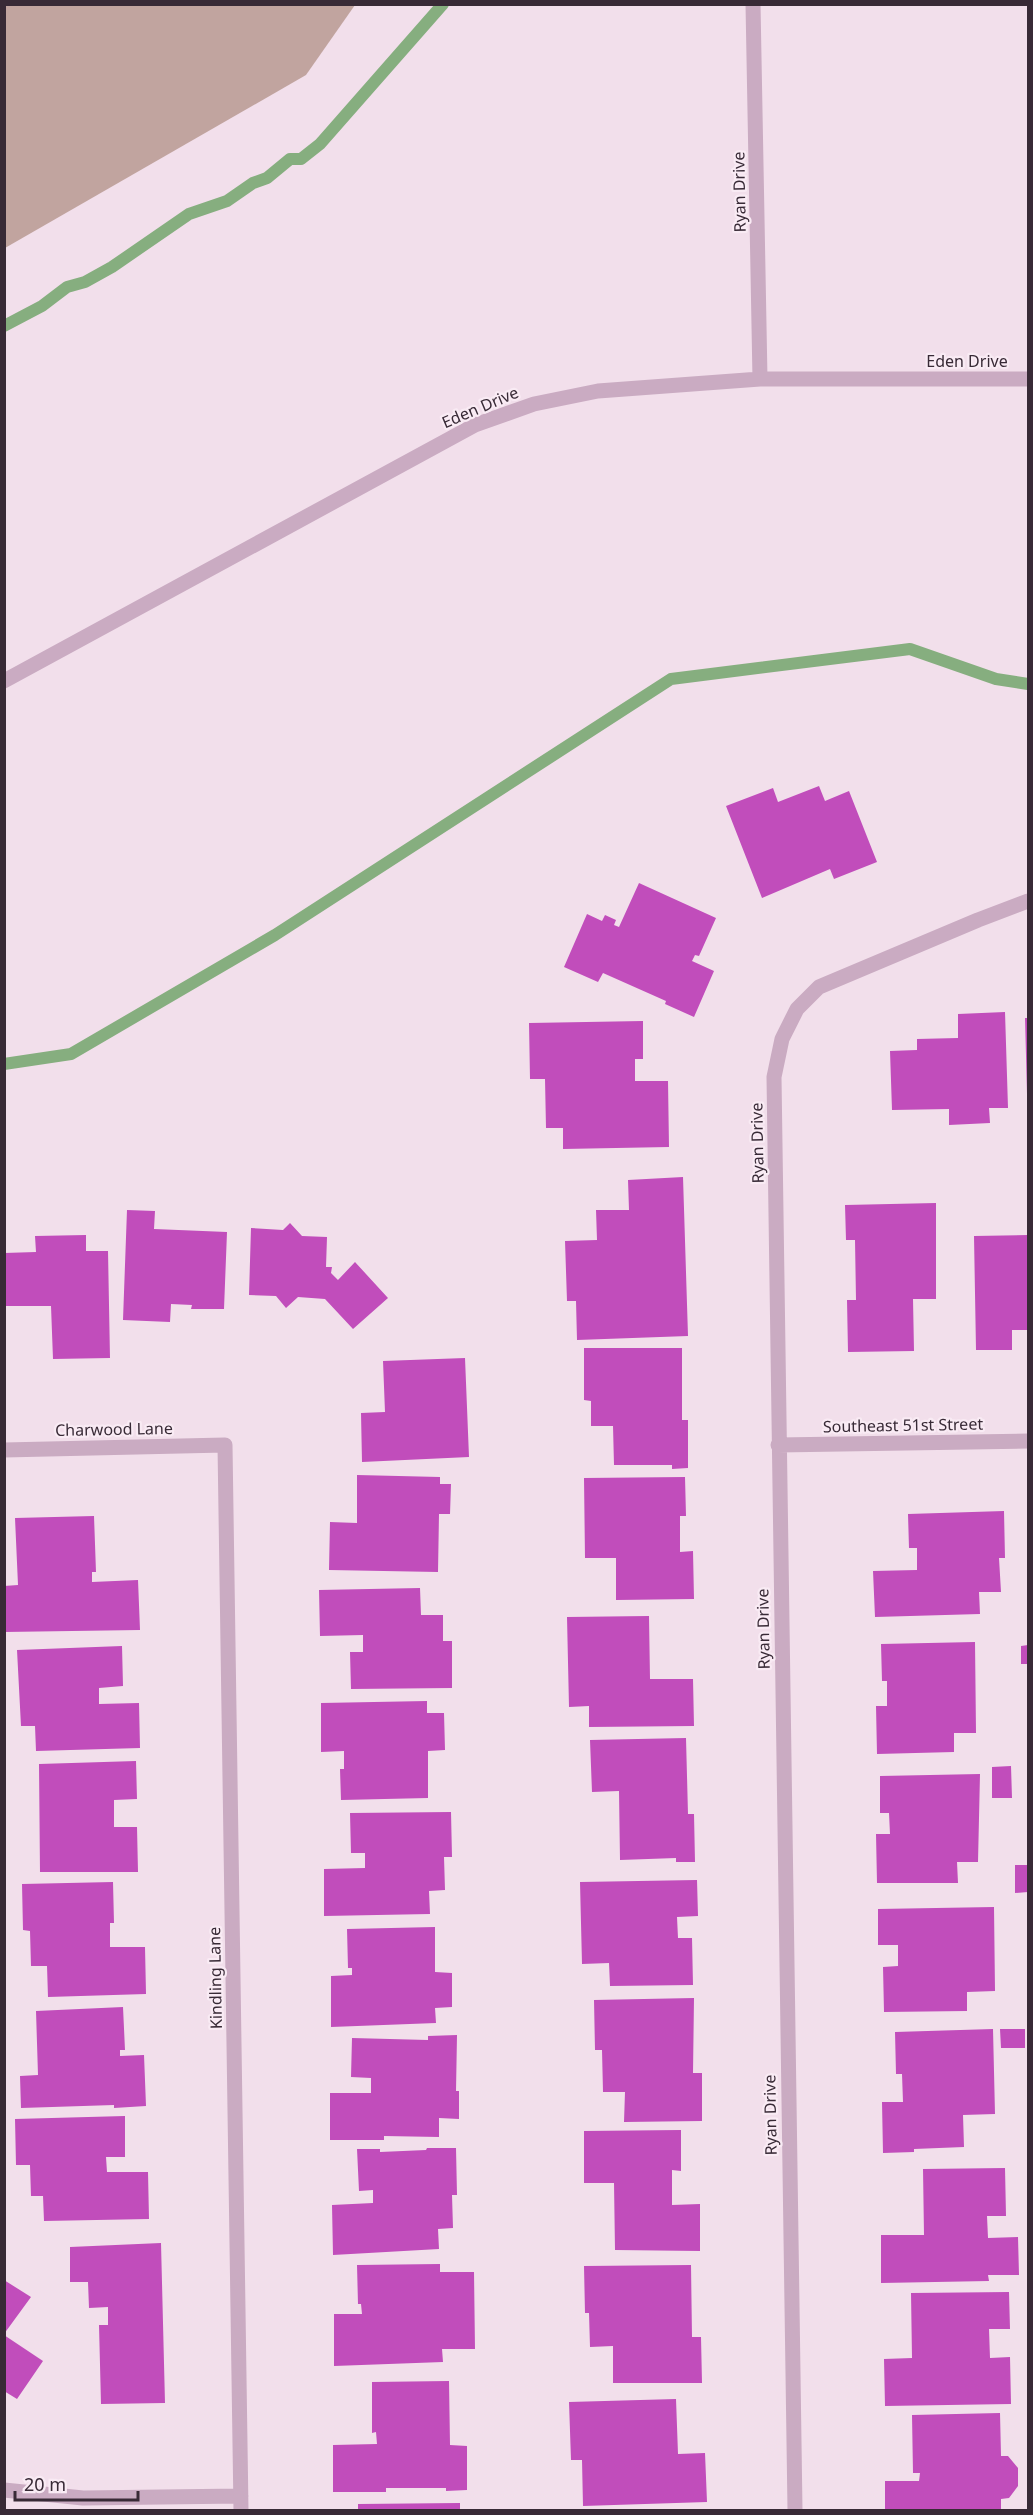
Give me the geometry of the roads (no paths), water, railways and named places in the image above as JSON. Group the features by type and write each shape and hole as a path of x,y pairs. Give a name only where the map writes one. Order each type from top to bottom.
{"street":[{"name":"Ryan Drive","path":"753,4 760,379"},
{"name":"Eden Drive","path":"4,681 475,425 534,404 598,392 760,379 1029,379"},
{"name":"Ryan Drive","path":"795,2511 774,1077 782,1039 797,1009 819,987 1029,901"},
{"name":"Southeast 51st Street","path":"778,1445 1029,1441"},
{"name":"Charwood Lane","path":"4,1450 225,1444"},
{"name":"Kindling Lane","path":"225,1444 241,2503"},
{"path":"4,2490 83,2498 241,2503"}],"waterway":[{"path":"4,326 42,306 67,287 85,282 112,267 189,214 227,201 253,183 267,178 290,159 301,159 320,144 443,4"},
{"path":"4,1064 71,1054 275,935 671,679 910,649 996,679 1028,684"}]}
